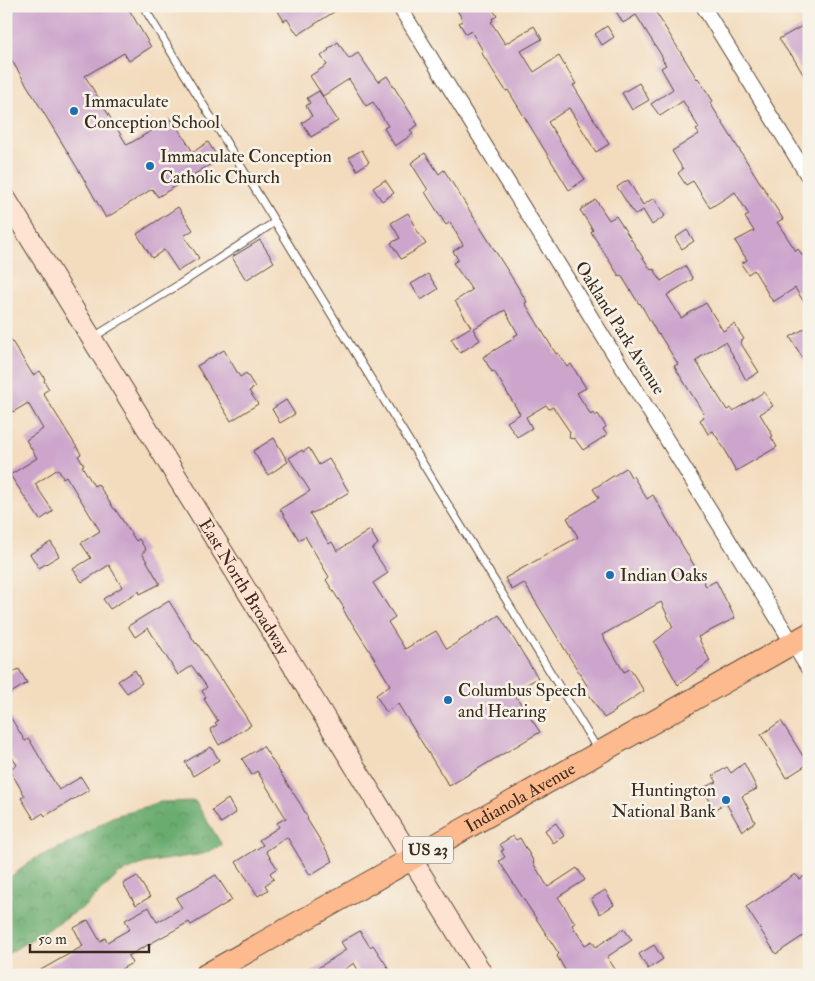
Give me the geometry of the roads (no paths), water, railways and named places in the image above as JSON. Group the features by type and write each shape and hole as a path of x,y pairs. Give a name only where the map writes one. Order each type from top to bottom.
{"main road":[{"name":"East North Broadway","path":"6,199 483,975"},
{"name":"Indianola Avenue","path":"206,975 801,639"}],"street":[{"name":"Oakland Park Avenue","path":"399,6 801,639 809,670"},
{"path":"704,6 809,178"}],"lane":[{"path":"143,6 600,753"},
{"path":"92,338 180,284 275,222"}],"place":[{"name":"Immaculate Conception School","path":"74,111"},
{"name":"Immaculate Conception Catholic Church","path":"150,166"},
{"name":"Indian Oaks","path":"610,575"},
{"name":"Columbus Speech and Hearing","path":"448,700"},
{"name":"Huntington National Bank","path":"726,800"}]}
